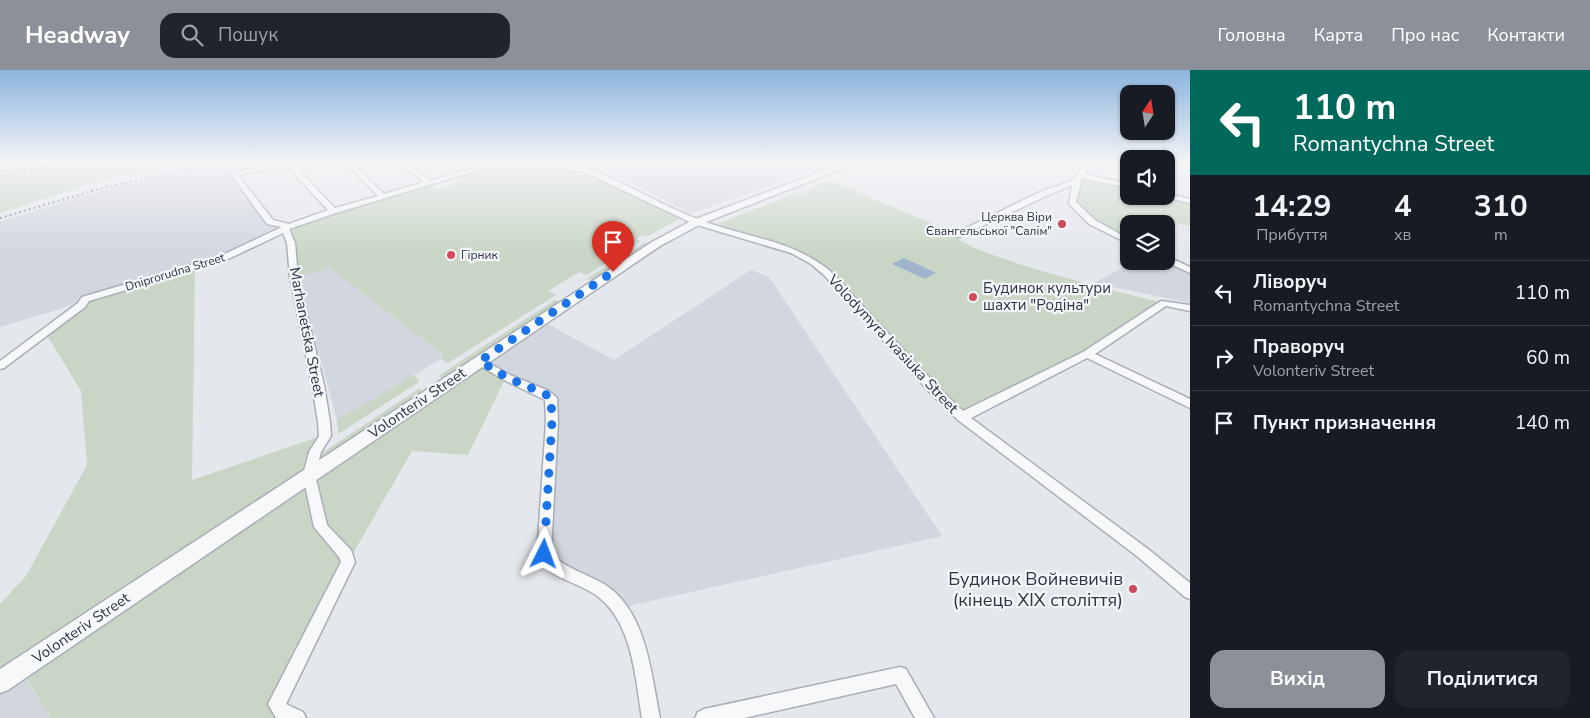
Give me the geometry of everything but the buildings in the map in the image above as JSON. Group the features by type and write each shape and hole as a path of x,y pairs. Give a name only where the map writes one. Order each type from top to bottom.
{"street":[{"path":"248,192 270,222 288,228"},
{"path":"315,192 333,211"},
{"path":"378,192 382,196"},
{"name":"Dniprorudna Street","path":"0,366 82,304 85,298 195,268 221,259 288,228 333,211 396,192"},
{"path":"633,192 697,222"},
{"name":"Volonteriv Street","path":"0,682 656,244 697,222 775,192"},
{"path":"956,235 1047,192"},
{"path":"1074,192 1072,197 1074,204 1092,222 1120,237"},
{"path":"1175,197 1190,201"},
{"name":"Volodymyra Ivasiuka Street","path":"697,222 794,251 814,262 827,273 937,393 962,416 1142,553 1190,592"},
{"name":"Marhanetska Street","path":"288,228 294,277 318,385 325,436 315,452 309,475"},
{"path":"1175,263 1190,270"},
{"path":"962,416 1087,354 1164,303 1190,308"},
{"path":"1087,354 1190,404"},
{"path":"480,361 506,377 551,398 552,421 544,554 551,564 602,592 620,608 629,625 638,656 651,718"},
{"path":"297,718 280,711 277,704 348,562 346,554 321,527 309,475"},
{"path":"704,718 900,675 925,718"}],"shaded area":[{"path":"96,192 245,192 268,223 283,228 221,259 85,299 57,310 0,327 0,222"},
{"path":"650,192 751,192 691,213"},
{"path":"1175,265 1190,271 1190,303 1094,283 1120,269 1175,270"},
{"path":"330,268 444,355 441,359 337,420 298,276"},
{"path":"751,270 769,277 942,536 620,608 551,565 552,404 480,361 540,320 614,360"},
{"path":"19,669 51,718 0,718 0,682"}],"green space":[{"path":"0,192 64,192 0,213"},
{"name":"Гірник","path":"403,192 628,192 681,218 648,236 643,235 636,239 641,241 587,275 579,272 548,291 556,295 448,363 441,359 444,355 330,268 298,276 294,243 289,229"},
{"path":"797,192 803,194 807,192 858,192 947,230 965,243 986,253 1051,274 1164,303 1087,354 962,417 827,273 794,251 712,226"},
{"path":"1076,192 1120,192 1120,205 1175,205 1175,199 1190,203 1190,226 1175,223 1175,215 1120,215 1120,235 1095,221 1074,201"},
{"path":"644,243 649,244 595,280 586,279"},
{"path":"195,268 192,480 321,436 309,474 480,361 506,377 468,455 412,451 348,562 277,704 297,718 51,718 20,669 0,682 0,604 26,576 87,465 81,391 45,332 85,299"},
{"path":"555,300 563,303 446,380 438,376"},
{"path":"414,375 419,382 338,434 337,420"},
{"path":"420,388 423,395 325,459 321,458 322,453"}],"water":[{"path":"904,258 936,273 925,279 892,264"}],"railway":[{"path":"0,218 88,192"}],"place":[{"name":"Церква Віри Євангельської \"Салім\"","path":"1062,224"},
{"name":"Гірник","path":"451,255"},
{"name":"Будинок культури шахти \"Родіна\"","path":"973,297"},
{"name":"Будинок Войневичів (кінець ХІХ століття)","path":"1133,589"}],"route":[{"path":"544,554 552,421 551,398 506,377 480,361 613,272"}]}
